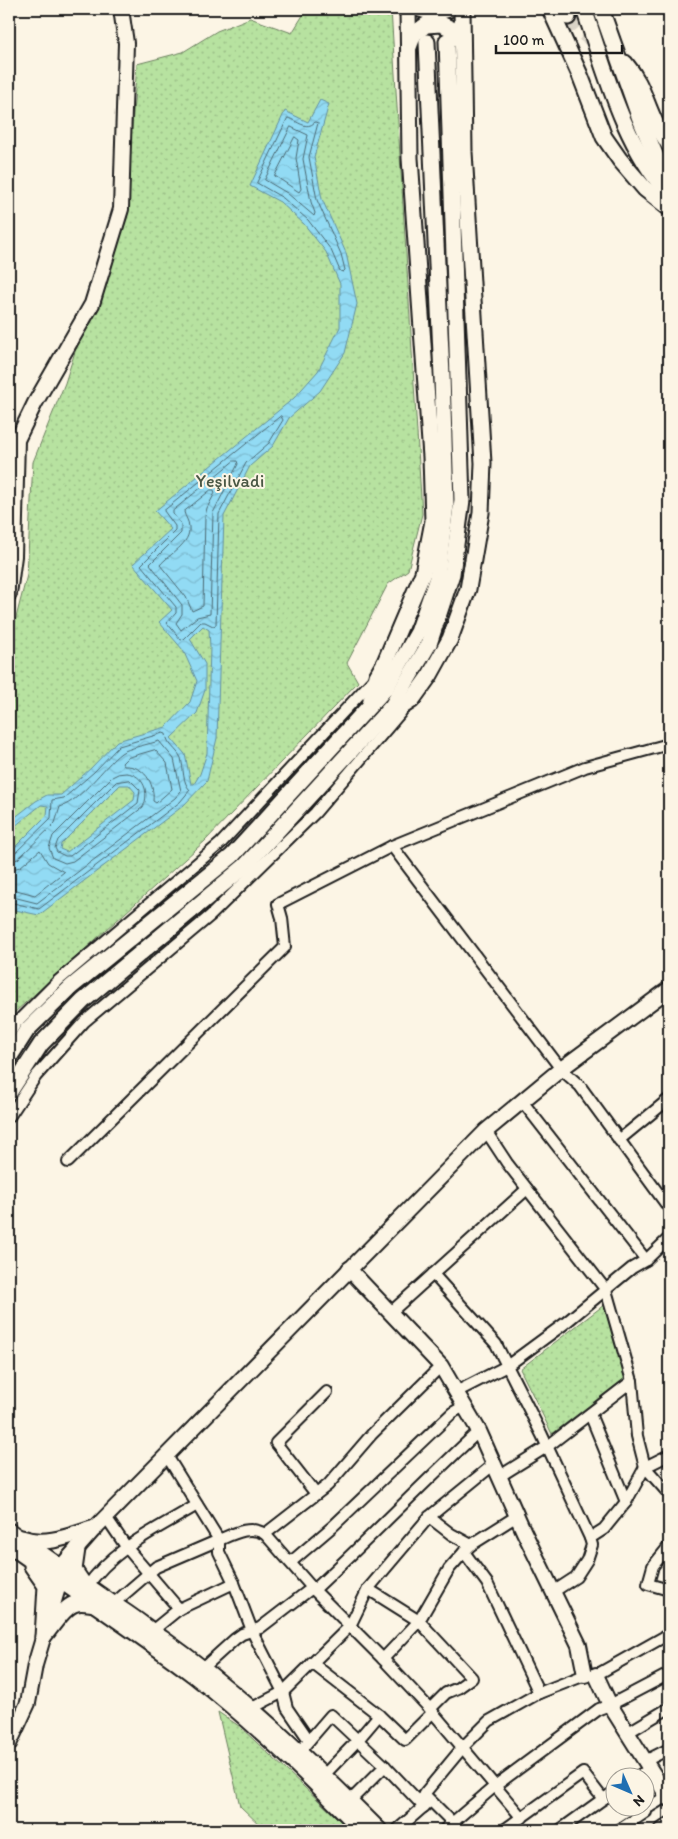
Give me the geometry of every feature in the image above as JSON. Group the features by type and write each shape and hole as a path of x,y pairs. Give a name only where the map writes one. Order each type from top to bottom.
{"main road":[{"path":"370,707 377,676 385,662 423,573 433,521 431,456 410,158 408,9"},
{"path":"420,9 434,13 449,9"},
{"path":"377,724 412,700 430,675 450,639 468,588 481,513 483,463 464,152 462,9"},
{"path":"550,9 580,74 604,137 620,160 645,189 669,208"},
{"path":"584,9 624,123 634,146 669,195"},
{"path":"601,9 639,116 659,164 669,175"},
{"path":"408,48 414,34 426,25 441,24 454,30 462,43"},
{"path":"9,1094 41,1044 83,1001 244,866 377,724 392,706 429,644 452,574 462,500 447,41"},
{"path":"9,1058 27,1030 71,987 232,856 386,688 418,632 437,578 446,505 442,366 427,42"},
{"path":"625,63 636,76 643,89 656,122 669,145"},
{"path":"11,1537 41,1542 58,1539 101,1523"},
{"path":"11,1537 46,1586 44,1637"},
{"path":"11,1537 61,1575 94,1604 195,1676 243,1716 310,1777 362,1830"},
{"path":"77,1549 74,1570 85,1585"},
{"path":"27,1558 85,1585 129,1614 304,1746 324,1775 379,1830"},
{"path":"44,1637 73,1604 83,1602 94,1604"}],"street":[{"path":"9,594 14,556 18,440 35,403 92,304 121,209 126,43 121,9"},
{"path":"9,1035 17,1022 60,980 221,843 377,676"},
{"path":"9,1117 36,1076 84,1022 210,916 315,813 412,700"},
{"path":"68,1162 285,947 282,918 278,904 392,846 584,767 669,744"},
{"path":"392,846 561,1069 580,1086 669,1208"},
{"path":"9,1744 28,1703 35,1665 61,1575 66,1562 77,1549 486,1131 561,1069 669,989"},
{"path":"620,1140 669,1099"},
{"path":"522,1102 646,1260"},
{"path":"486,1131 527,1189 606,1290 632,1381 637,1436 645,1467 669,1494"},
{"path":"390,1313 527,1189"},
{"path":"456,1392 507,1366 564,1324 632,1268 646,1260 669,1238"},
{"path":"349,1269 441,1366 479,1432 591,1675 628,1733 643,1766"},
{"path":"433,1274 496,1344 548,1446 590,1538 592,1545 587,1560 576,1577 553,1592"},
{"path":"265,1534 328,1484 372,1434 441,1366"},
{"path":"252,1708 283,1692 350,1626 368,1589 429,1517 497,1470 548,1446 632,1381"},
{"path":"316,1494 276,1443 327,1392"},
{"path":"291,1562 332,1527 452,1413 464,1406"},
{"path":"590,1414 626,1502"},
{"path":"203,1668 235,1639 242,1634 253,1632 260,1628 313,1589 361,1547 424,1483 479,1432"},
{"path":"590,1538 604,1529 626,1502 645,1467 669,1455"},
{"path":"167,1456 219,1540 219,1552 234,1583 253,1632 283,1692 287,1708 304,1746 331,1715 427,1804 457,1826"},
{"path":"85,1585 111,1559 197,1504"},
{"path":"383,1659 419,1620 449,1569 471,1544 517,1516"},
{"path":"429,1517 451,1534 471,1544"},
{"path":"101,1523 127,1548 179,1609"},
{"path":"113,1604 156,1567 238,1532 258,1530 265,1534 313,1589 432,1710 522,1818"},
{"path":"669,1546 653,1566 648,1584 669,1590"},
{"path":"464,1552 487,1582 538,1693"},
{"path":"152,1632 179,1609 234,1583"},
{"path":"312,1662 379,1715 405,1740 446,1693 458,1688 472,1678 419,1620 368,1589"},
{"path":"427,1804 424,1794 463,1747 489,1721 538,1693 591,1675 669,1634"},
{"path":"444,1830 457,1826 495,1786 599,1709 669,1674"},
{"path":"628,1733 669,1708"},
{"path":"324,1775 379,1715"},
{"path":"648,1766 669,1749"},
{"path":"350,1801 385,1766"},
{"path":"504,1830 583,1773 603,1800"},
{"path":"619,1830 646,1812 646,1809 669,1798 656,1783"},
{"path":"560,1830 606,1798"},
{"path":"397,1830 427,1804"},
{"path":"659,1830 669,1823"}],"green space":[{"name":"Yeşilvadi","path":"305,9 391,9 422,514 408,570 388,584 347,663 358,682 205,841 15,1012 9,1021 9,638 12,633 27,575 33,462 65,383 127,189 137,64 183,52 217,31 250,18 292,33"},
{"path":"604,1305 625,1378 552,1434 520,1369"},
{"path":"218,1712 239,1726 350,1830 265,1830 240,1806"}],"water":[{"path":"320,100 329,104 314,157 322,199 346,253 357,304 345,353 320,391 289,418 273,446 250,466 224,516 217,738 207,781 183,806 39,915 15,910 9,906 9,853 47,815 48,806 41,805 9,831 9,822 47,795 61,795 117,741 166,727 190,702 197,681 183,650 159,622 172,610 133,564 171,529 155,511 294,398 318,371 340,327 340,284 326,252 304,224 280,202 250,186 285,111 308,122","holes":["203,626 209,630 210,647 207,753 200,774 194,784 191,784 185,754 171,738 197,713 205,690 205,664 190,639","120,785 129,785 135,792 134,800 67,852 60,849 61,844"]}],"tunnel":[{"path":"568,17 578,30 624,62"}]}
